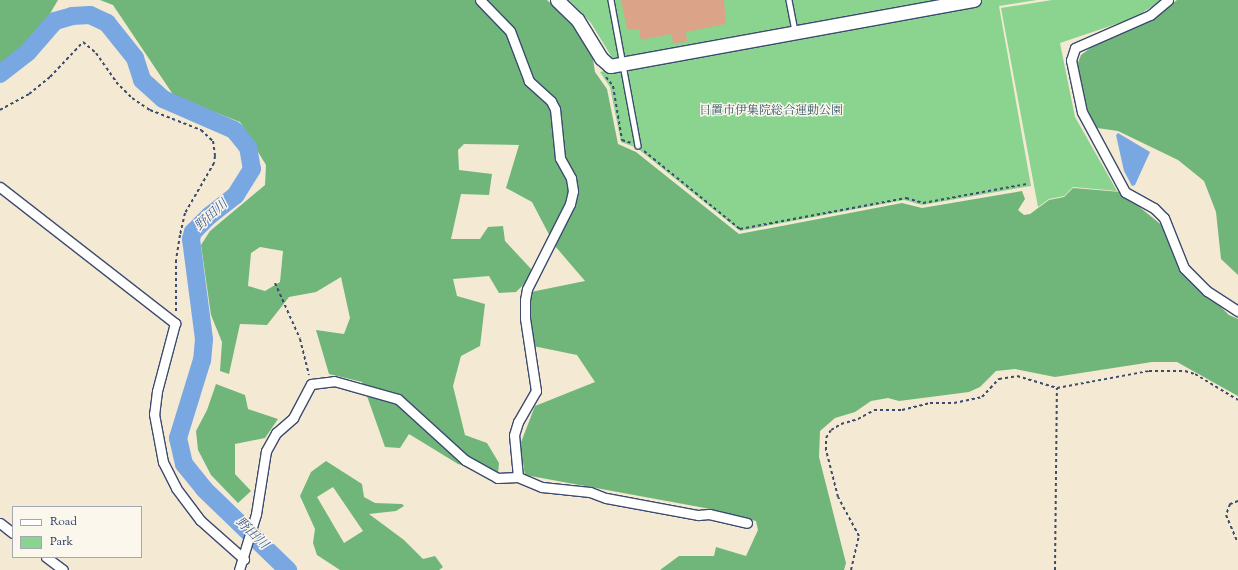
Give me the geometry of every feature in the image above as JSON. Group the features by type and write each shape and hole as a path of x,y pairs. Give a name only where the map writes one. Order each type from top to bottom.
{"street":[{"path":"480,0 510,31 529,81 538,93 551,101 554,109 560,158 571,178 573,191 570,204 527,289 525,300 525,318 536,391 518,422 514,435 518,477"},
{"path":"556,0 577,19 608,65 623,64 974,0"},
{"path":"1168,0 1150,15 1075,48 1071,60 1082,112 1125,192 1154,208 1164,218 1184,268 1207,291 1238,311"},
{"path":"0,187 176,323 157,391 154,414 163,462 176,488 200,520 245,554"},
{"path":"240,570 256,514 266,451 276,433 293,418 311,384 334,381 398,398 465,460 497,478 518,477 542,488 590,492 606,498 698,515 709,514 747,523"},
{"path":"0,523 12,532"},
{"path":"47,558 63,570"}],"lane":[{"path":"611,0 638,146"},
{"path":"789,0 795,32"}],"path":[{"path":"0,110 29,94 45,81 83,42 96,53 116,82 132,98 150,110 201,130 213,141 215,156 214,163 185,213 180,235 176,260 178,298 176,323"},
{"path":"608,65 604,75 613,86 622,140 638,146 740,229 906,198 922,203 1027,184"},
{"path":"275,282 300,339 311,384"},
{"path":"851,570 859,536 838,497 826,450 826,438 831,430 874,410 902,410 930,403 954,403 982,397 999,379 1017,376 1057,388 1149,371 1174,370 1195,374 1238,400"},
{"path":"1055,570 1057,388"},
{"path":"1238,501 1230,504 1226,515 1238,543"}],"green space":[{"path":"0,0 58,0 34,41 4,78 0,79"},
{"path":"100,0 547,0 576,27 593,59 595,72 607,89 618,144 636,152 739,234 902,203 922,208 1022,191 1025,199 1018,210 1024,215 1030,214 1049,200 1064,197 1073,188 1121,192 1164,227 1180,267 1229,315 1238,319 1238,396 1177,362 1152,362 1055,377 1015,369 996,371 980,387 969,392 899,401 888,398 871,401 855,412 835,418 820,431 819,457 846,563 844,570 660,570 679,556 714,556 716,547 746,556 758,530 756,521 705,508 525,475 520,445 535,406 595,382 577,355 533,346 529,313 531,292 585,281 555,246 532,202 506,188 519,145 464,144 458,150 459,170 492,174 489,195 461,194 451,239 480,239 488,227 503,226 505,241 532,270 529,279 516,292 499,293 489,276 453,279 457,296 485,304 480,346 461,356 453,386 465,435 487,443 499,463 498,475 458,464 409,434 400,448 385,447 362,382 329,374 316,330 344,334 350,318 341,277 316,292 289,297 267,325 240,324 229,374 220,371 222,342 211,315 201,245 210,231 265,185 266,165 240,122 174,96 113,5","holes":["260,247 283,251 280,282 265,291 248,286 251,253"]},
{"name":"日置市伊集院総合運動公園","path":"569,0 1037,0 999,6 1031,186 922,205 904,200 740,231 637,148 621,142 610,87 600,72 604,71 611,56 591,23"},
{"path":"1052,0 1162,0 1134,18 1060,43 1075,117 1117,191 1073,187 1064,196 1049,199 1038,207 1001,8"},
{"path":"1177,0 1238,0 1238,275 1221,259 1216,212 1204,181 1178,160 1118,131 1097,128 1085,106 1076,68 1081,55 1097,43 1151,19"},
{"path":"216,384 245,395 248,409 278,419 265,438 235,444 235,474 251,491 238,503 211,475 198,450 196,431 207,410"},
{"path":"326,461 362,484 364,497 375,503 402,504 404,506 396,511 369,514 404,540 423,559 435,556 443,567 439,570 340,570 317,555 313,543 315,529 300,496 311,472","holes":["333,487 363,531 344,543 317,497"]}],"water":[{"path":"1118,133 1150,152 1135,185 1132,186 1124,171 1116,135"}],"building":[{"path":"621,0 724,0 726,24 686,32 687,41 673,44 672,34 641,40 639,29 627,29"}],"waterway":[{"name":"野田川","path":"0,74 28,52 55,21 72,16 90,15 107,23 135,58 142,80 163,99 234,130 248,147 252,169 236,195 209,216 193,232 191,239 204,339 202,360 178,438 184,464 204,489 288,570"}]}
